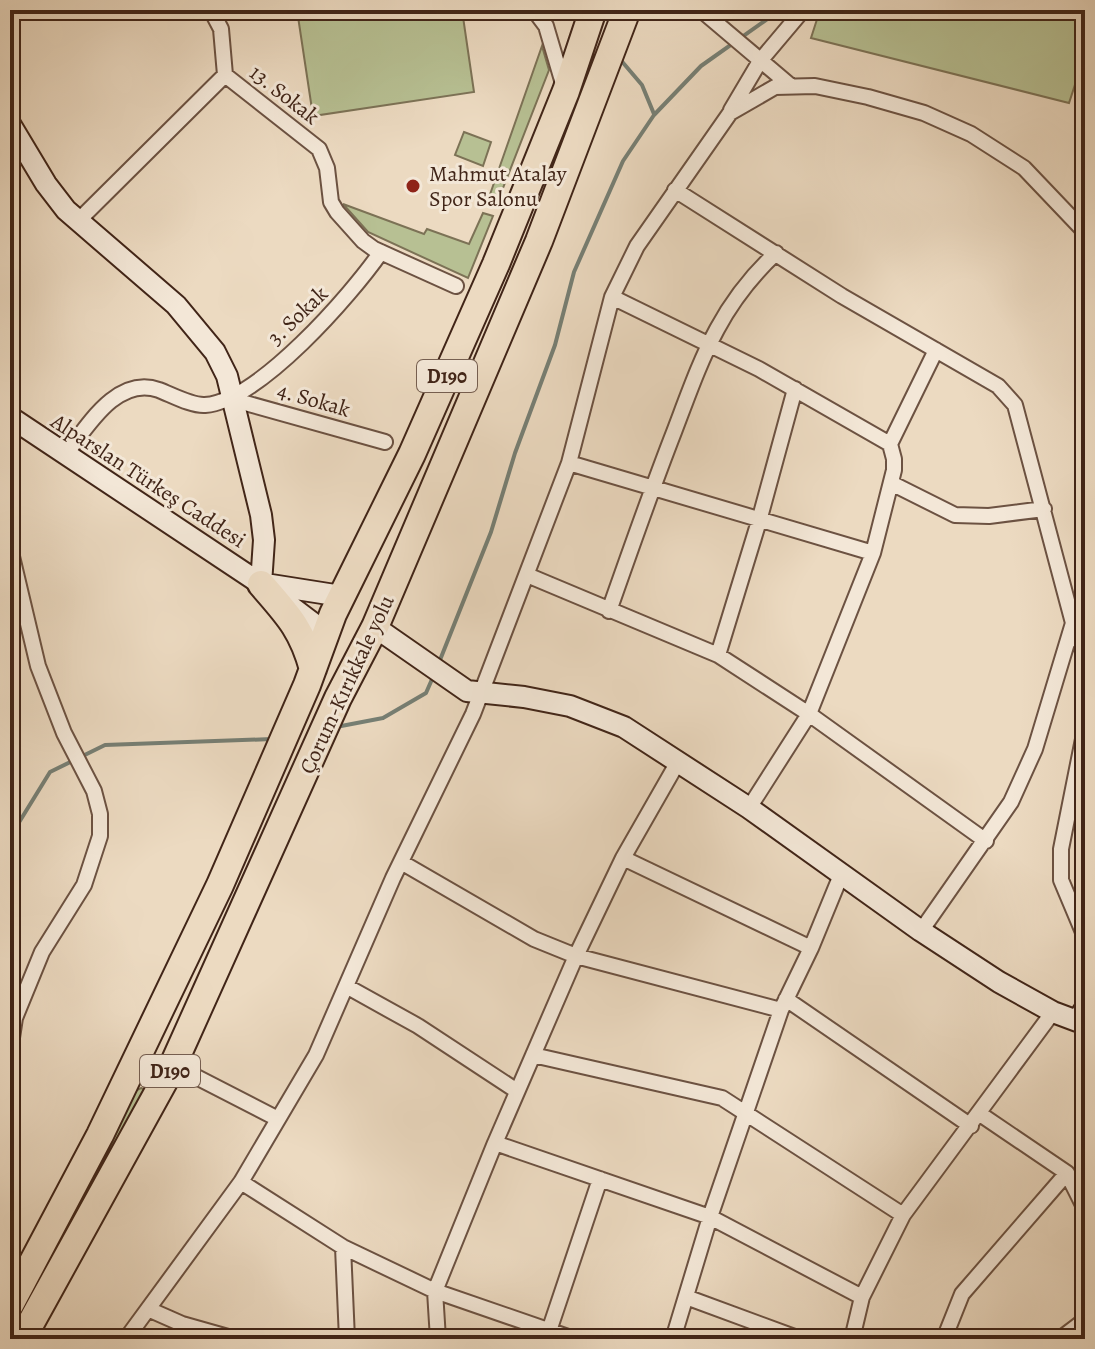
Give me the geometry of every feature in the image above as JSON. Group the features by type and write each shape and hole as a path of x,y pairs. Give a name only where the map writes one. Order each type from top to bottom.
{"highway":[{"name":"Çorum-Kırıkkale yolu","path":"10,1305 100,1135 263,788 341,596 384,512 466,333 566,91 593,10"},
{"name":"Çorum-Kırıkkale yolu","path":"22,1339 173,1065 338,698 372,631 539,241 627,12"},
{"path":"261,584 304,638 310,677"},
{"path":"326,633 372,631 367,603 341,596"}],"street":[{"name":"13. Sokak","path":"211,10 221,29 225,75 319,149 324,158 331,202 337,212 363,241 456,286"},
{"path":"534,10 546,26 566,91"},
{"path":"701,10 721,19 747,51 792,87"},
{"path":"126,1339 241,1182 316,1055 527,575 569,463 612,297 637,246 730,113 760,61 803,10"},
{"path":"78,221 225,75"},
{"path":"730,113 775,87 815,86 924,113 971,134 1024,168 1085,232"},
{"path":"11,131 55,197 192,321 222,363 264,528 261,584 341,596"},
{"path":"675,190 998,386 1015,405 1073,623 1085,657"},
{"name":"3. Sokak","path":"231,399 327,320 381,252"},
{"path":"609,611 708,344 737,295 776,253"},
{"path":"612,297 795,389 890,444"},
{"path":"749,808 809,714 873,553 891,483 894,459 890,444 936,350"},
{"path":"66,454 106,404 131,390 153,388 203,406 231,399"},
{"path":"718,655 795,389"},
{"name":"4. Sokak","path":"231,399 385,442"},
{"name":"Alparslan Türkeş Caddesi","path":"10,417 261,584 326,633"},
{"path":"569,463 873,553"},
{"path":"891,483 955,515 989,516 1044,509"},
{"path":"10,548 38,666 64,733 94,791 100,814 100,836 84,885 42,952 15,1018 10,1051"},
{"path":"527,575 718,655 809,714 986,841"},
{"path":"921,931 1011,802 1035,749 1073,623"},
{"path":"372,631 474,692 570,706 624,727 679,760 921,931 999,982 1053,1012 1082,1019"},
{"path":"1085,729 1061,849 1061,880 1085,937"},
{"path":"438,1339 435,1291 495,1143 576,956 623,858 679,760"},
{"path":"623,858 811,948"},
{"path":"401,862 534,939 576,956 783,1004 1067,1173 1085,1209"},
{"path":"673,1339 710,1217 783,1004 811,948 841,875"},
{"path":"346,986 418,1026 517,1091"},
{"path":"852,1339 862,1297 903,1215 1053,1012"},
{"path":"533,1055 722,1098 903,1215"},
{"path":"173,1065 278,1119"},
{"path":"495,1143 710,1217 862,1297"},
{"path":"944,1339 962,1294 1067,1173"},
{"path":"549,1331 600,1179"},
{"path":"241,1182 343,1247 435,1291 574,1339"},
{"path":"343,1247 347,1339"},
{"path":"686,1297 800,1339"},
{"path":"148,1309 182,1324 235,1339"},
{"path":"1060,1339 1085,1320"}],"green space":[{"path":"297,10 462,10 474,92 313,116"},
{"path":"820,10 1085,10 1085,54 1069,103 811,38"},
{"path":"542,46 549,70 496,206 487,203"},
{"path":"464,132 491,142 483,166 455,155"},
{"path":"343,204 424,234 427,229 469,244 483,213 493,216 468,278 368,232"},
{"path":"141,1088 146,1090 10,1339 10,1324 135,1091"}],"waterway":[{"path":"438,665 491,532 515,453 555,345 574,272 623,161 654,115 701,66 780,10"},
{"path":"619,58 642,85 654,114"},
{"path":"336,727 383,718 426,693 433,677"},
{"path":"10,837 50,772 105,745 272,739"}],"place":[{"name":"Mahmut Atalay Spor Salonu","path":"413,186"}]}
